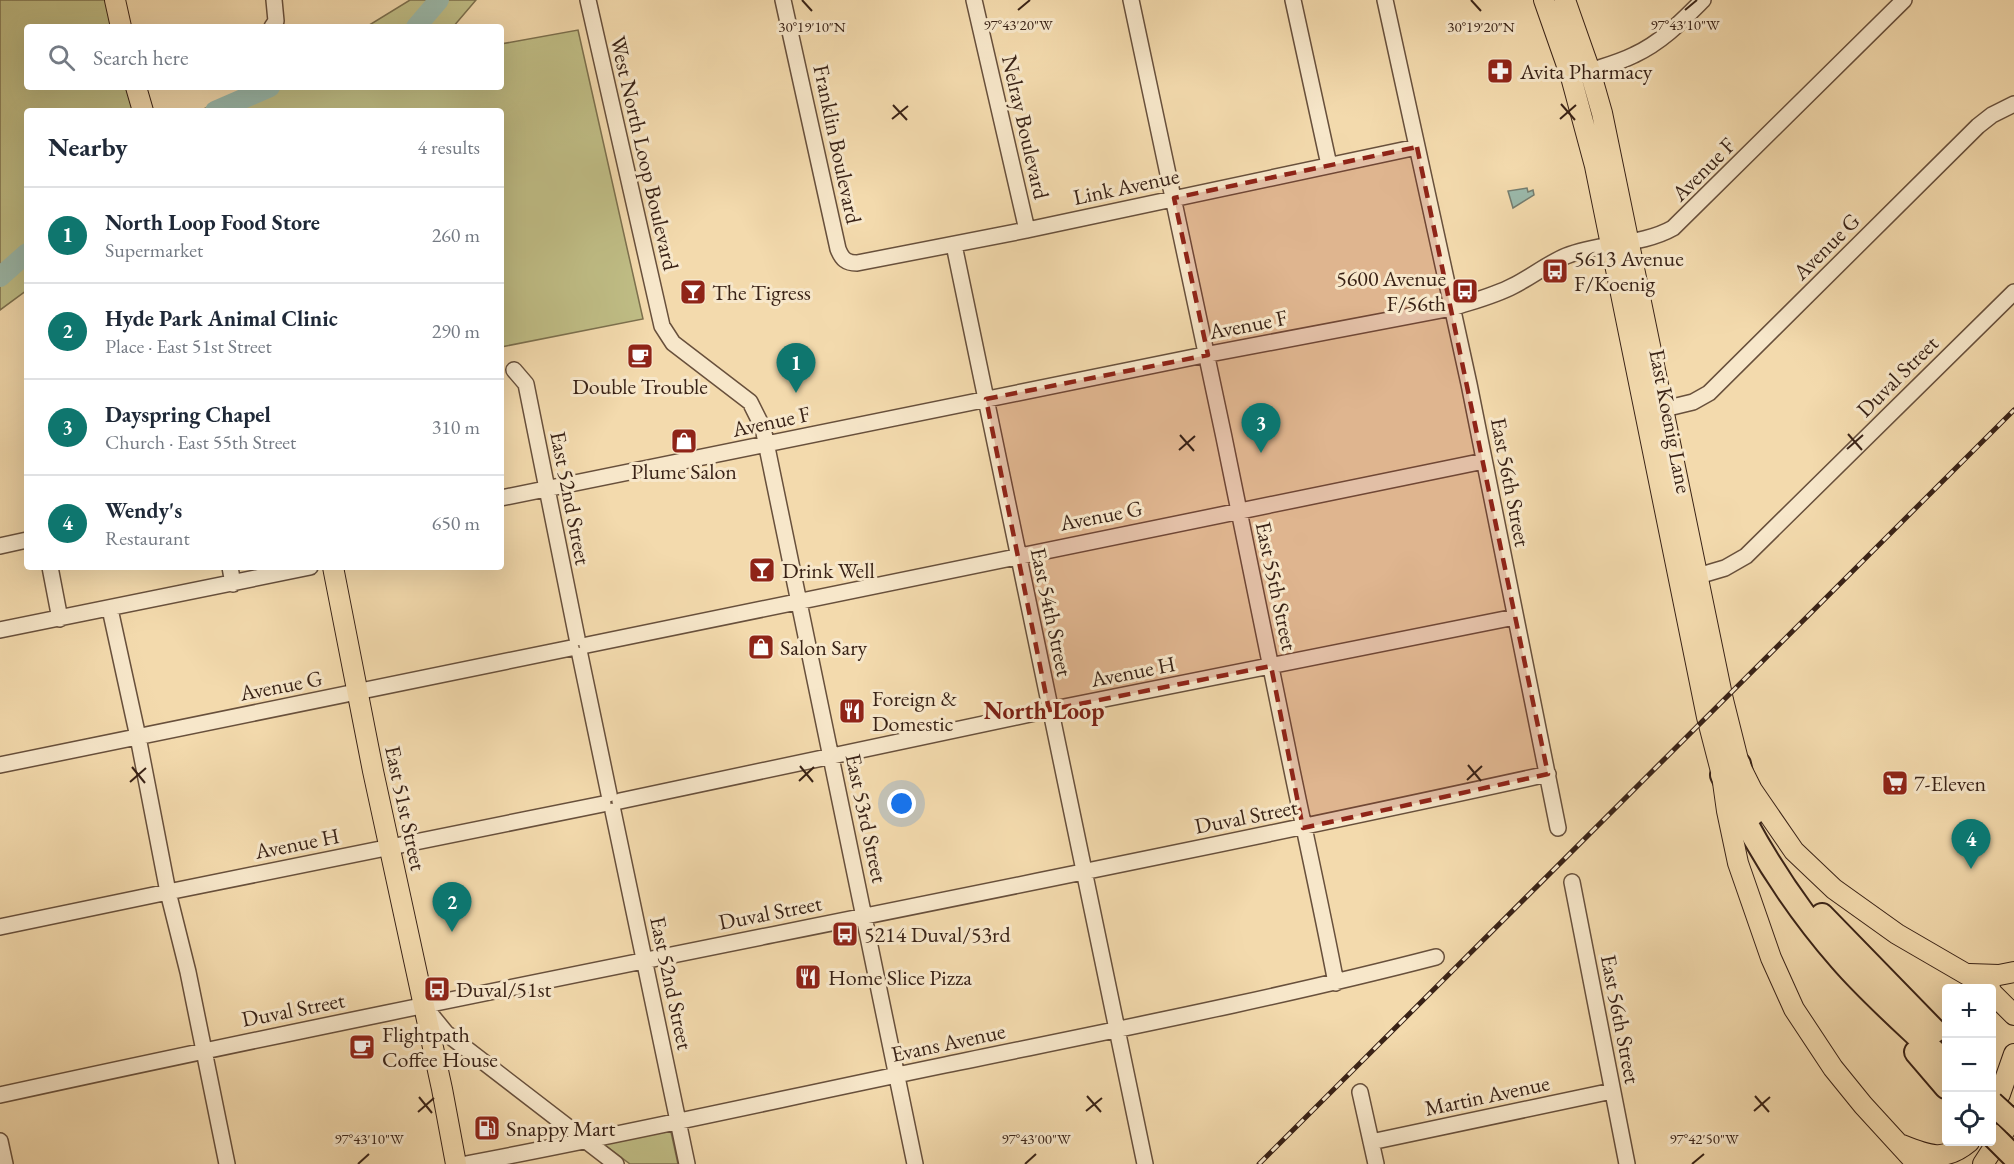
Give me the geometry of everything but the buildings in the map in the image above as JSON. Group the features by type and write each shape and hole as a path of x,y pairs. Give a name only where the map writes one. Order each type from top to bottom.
{"highway":[{"path":"1731,770 1742,819 1770,866 1805,916 1942,1081"},
{"path":"1731,770 1783,865 1796,882 1834,928 1942,1038"},
{"path":"1858,978 1942,1058"},
{"path":"1996,1089 2014,1105"},
{"path":"1996,1107 2014,1124"},
{"path":"1996,1139 2014,1157"}],"main road":[{"path":"115,0 120,24"},
{"name":"East Koenig Lane","path":"1544,0 1571,77 1592,155 1620,244 1664,409 1731,736 1731,770"},
{"name":"East Koenig Lane","path":"1565,0 1602,113 1620,244 1707,717 1731,770"},
{"path":"137,90 142,108"},
{"name":"East 51st Street","path":"334,570 456,1164"},
{"path":"1731,770 1752,790 1794,851 1834,889 1897,934 1981,984"},
{"path":"1731,770 1727,811 1740,871 1771,958 1794,1009 1833,1068 1917,1164"},
{"path":"1966,974 1999,975 2014,972"},
{"path":"1996,994 2014,1004"},
{"path":"1996,996 2014,1014"},
{"path":"1996,1102 2014,1054"},
{"path":"1983,1164 2014,1116"},
{"path":"1897,1143 1934,1156 1948,1155 1964,1146"},
{"path":"1897,1143 1902,1164"}],"street":[{"path":"274,0 276,21 274,24"},
{"name":"West North Loop Boulevard","path":"588,0 662,326 673,343 750,402 763,428 767,445"},
{"name":"Franklin Boulevard","path":"783,0 838,249 845,260"},
{"name":"Nelray Boulevard","path":"974,0 1027,230"},
{"name":"East 55th Street","path":"1131,0 1208,355 1336,983"},
{"path":"1293,0 1329,165"},
{"name":"East 56th Street","path":"1385,0 1484,460 1558,828"},
{"path":"1590,71 1633,56 1651,46 1678,25 1703,0"},
{"name":"Avenue F","path":"504,497 986,399 1452,308 1490,297 1566,256 1652,238 1682,221 1904,0"},
{"name":"Avenue G","path":"1664,409 1693,402 1709,393 1978,126 1992,115 2014,104"},
{"name":"Link Avenue","path":"845,260 849,263 856,263 954,245 1417,147"},
{"name":"East 54th Street","path":"954,245 1145,1164"},
{"name":"Duval Street","path":"1698,576 1725,568 1746,556 2014,292"},
{"name":"East 52nd Street","path":"513,370 525,384 687,1164"},
{"name":"East 53rd Street","path":"767,445 915,1164"},
{"name":"Avenue G","path":"0,765 1484,460"},
{"path":"0,546 24,541"},
{"path":"51,570 60,619"},
{"path":"231,570 233,584"},
{"path":"0,630 296,570"},
{"path":"110,609 227,1164"},
{"name":"Avenue H","path":"0,927 831,757 1049,710 1515,617"},
{"name":"Duval Street","path":"0,1095 204,1050 644,959 1303,828 1548,774"},
{"name":"East 56th Street","path":"1572,882 1627,1164"},
{"name":"Evans Avenue","path":"466,1164 1117,1030 1336,983 1437,957"},
{"path":"424,1006 446,1033 616,1164"},
{"name":"Martin Avenue","path":"1371,1142 1612,1091"},
{"path":"1360,1092 1376,1164"},
{"path":"0,1141 5,1164"}],"highlighted area":[{"path":"1417,147 1548,774 1303,828 1271,666 1049,710 986,399 1208,355 1174,198"}],"shaded area":[{"path":"0,0 115,0 120,24 24,24 24,90 137,90 142,108 24,108 24,292 0,310"},
{"path":"410,0 476,0 456,24 371,24"},
{"path":"578,30 643,319 504,346 504,108 206,108 247,90 504,90 504,43"},
{"path":"1527,188 1528,192 1533,190 1534,195 1513,208 1508,191"},
{"path":"669,1130 678,1164 630,1164 606,1146 606,1144"}],"waterway":[{"path":"419,24 439,0"},
{"path":"222,108 263,90"},
{"path":"0,277 24,256"}],"railway":[{"path":"1259,1164 2014,410"}],"place":[{"name":"Avita Pharmacy","path":"1500,71"},
{"name":"5613 Avenue F/Koenig","path":"1555,271"},
{"name":"5600 Avenue F/56th","path":"1465,291"},
{"name":"The Tigress","path":"693,292"},
{"name":"Double Trouble","path":"640,356"},
{"name":"North Loop Food Store","path":"796,393"},
{"name":"Plume Salon","path":"684,441"},
{"name":"Dayspring Chapel","path":"1261,453"},
{"name":"Drink Well","path":"762,570"},
{"name":"Salon Sary","path":"761,647"},
{"name":"Foreign & Domestic","path":"852,711"},
{"name":"7-Eleven","path":"1895,783"},
{"name":"Wendy's","path":"1971,869"},
{"name":"Hyde Park Animal Clinic","path":"452,932"},
{"name":"5214 Duval/53rd","path":"845,934"},
{"name":"Home Slice Pizza","path":"808,977"},
{"name":"Duval/51st","path":"437,989"},
{"name":"Flightpath Coffee House","path":"362,1047"},
{"name":"Snappy Mart","path":"487,1128"}],"district":[{"name":"North Loop","path":"1044,711"}]}
